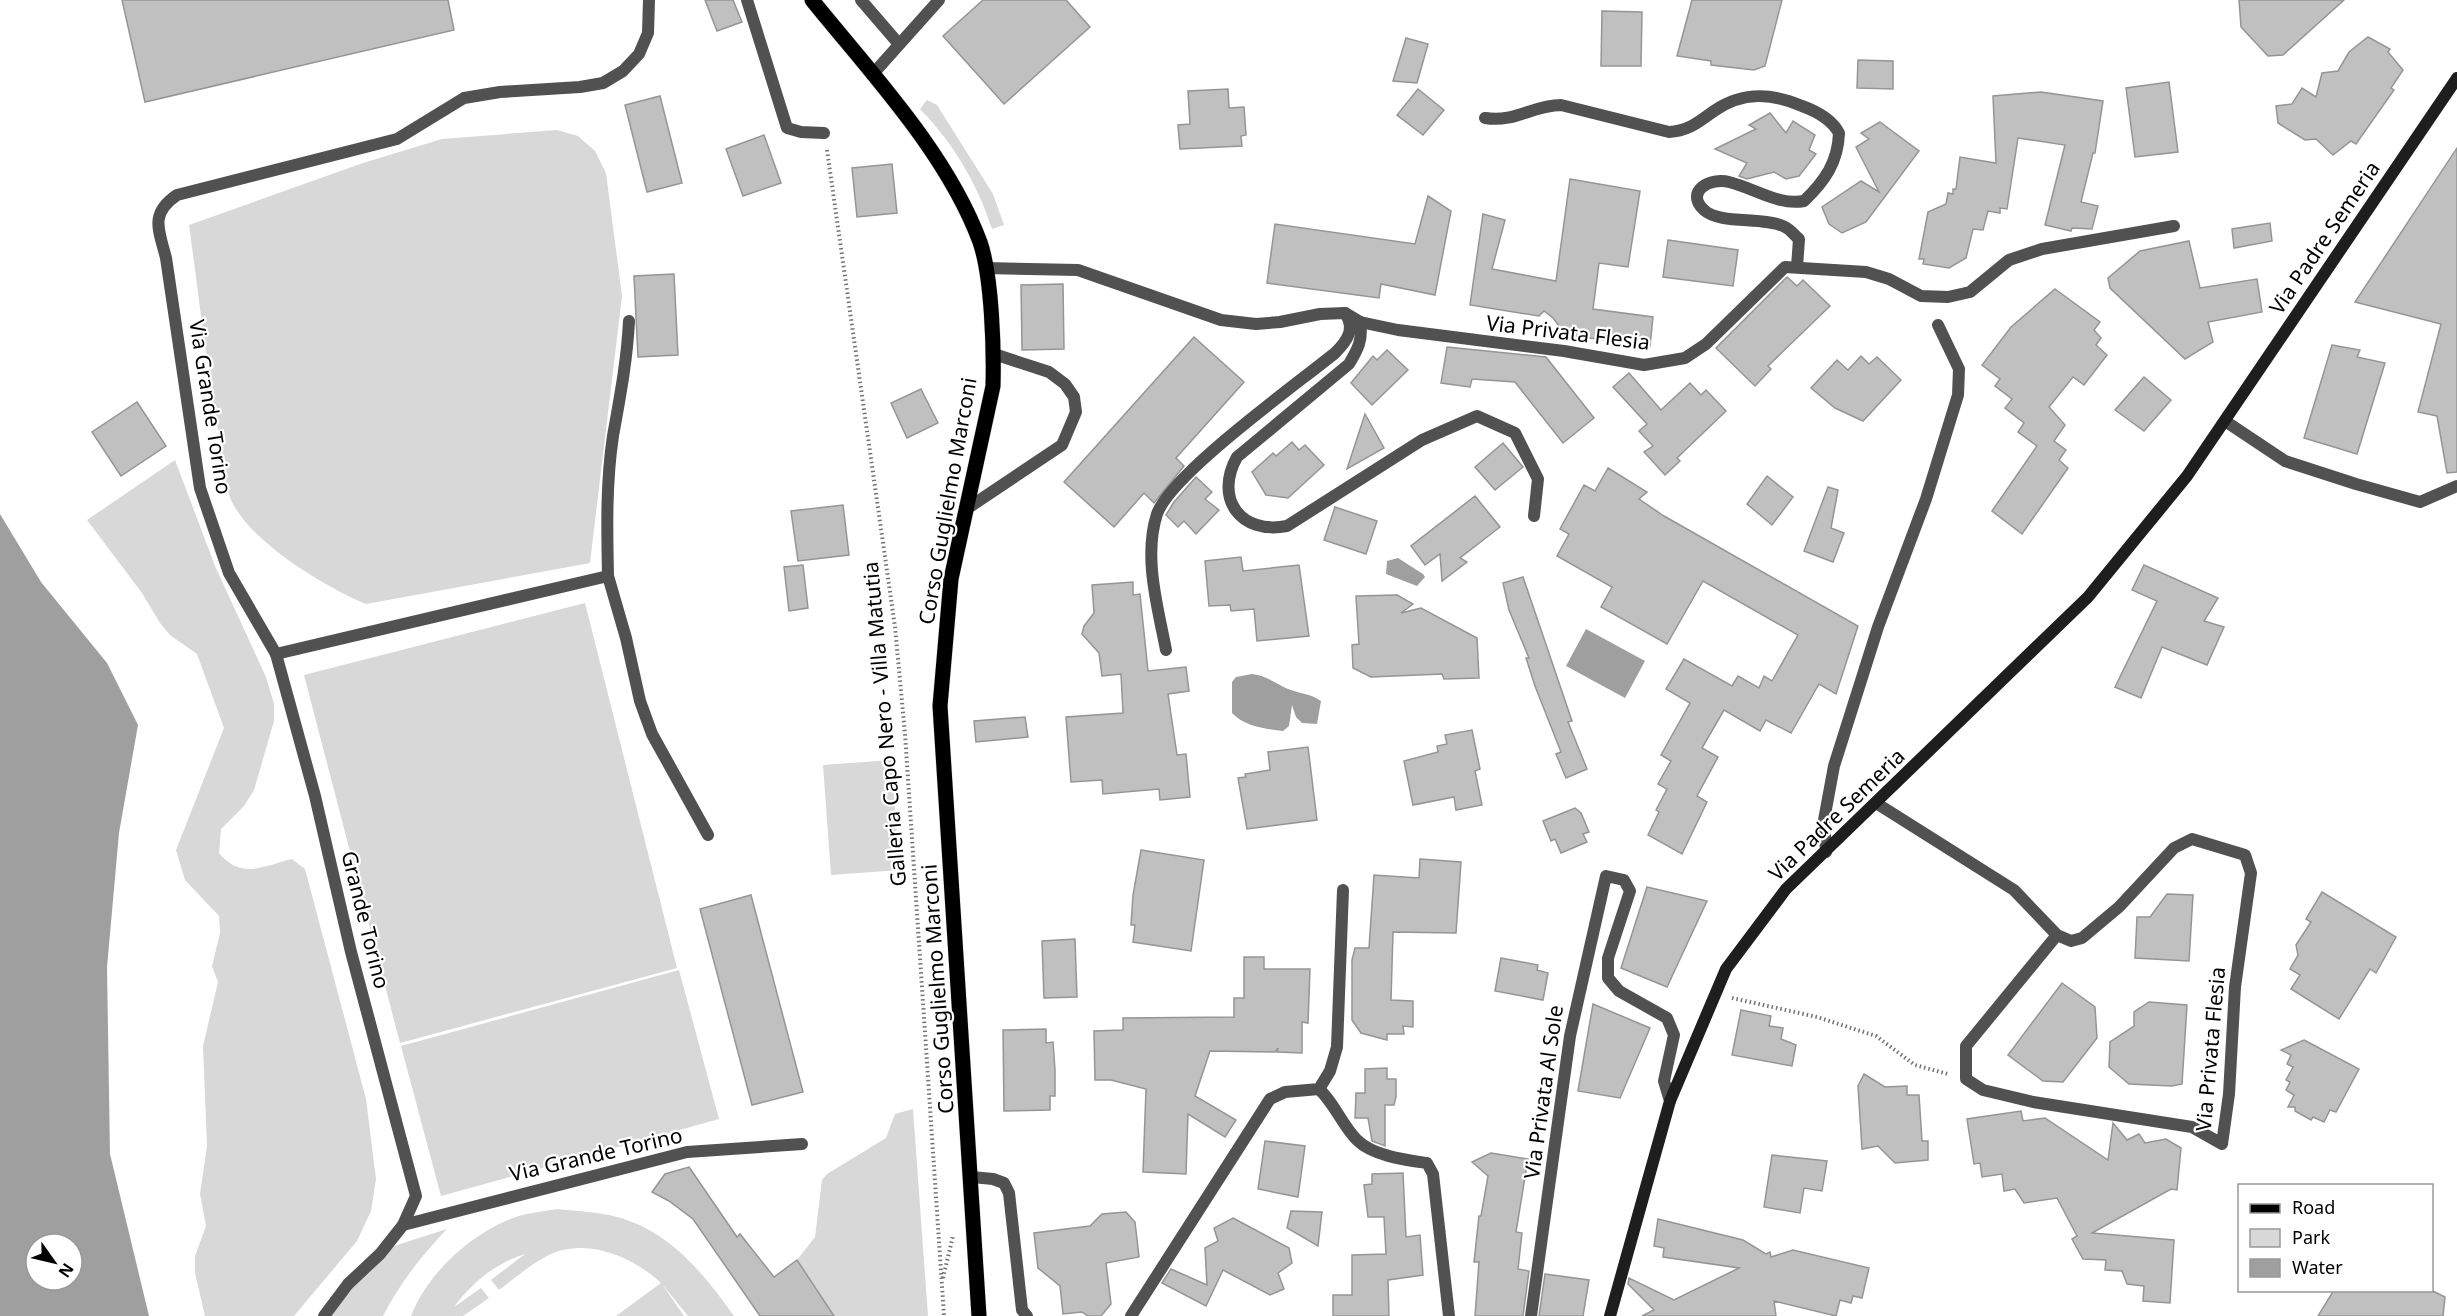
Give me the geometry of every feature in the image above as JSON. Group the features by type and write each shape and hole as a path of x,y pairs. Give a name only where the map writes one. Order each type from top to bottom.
{"main road":[{"name":"Corso Guglielmo Marconi","path":"812,0 926,144 961,198 980,244 985,268 994,354 993,386 951,579 940,706 972,1178 979,1316"},
{"name":"Via Padre Semeria","path":"1610,1316 1670,1101 1713,994 1726,969 1748,937 1786,890 2088,597 2187,476 2457,78"}],"street":[{"name":"Via Grande Torino","path":"276,654 229,573 200,488 158,213 165,203 177,195 397,139 464,98 500,92 580,87 603,83 623,71 639,54 648,33 649,0"},
{"path":"747,0 787,128 801,132 824,133"},
{"path":"861,0 898,43"},
{"path":"872,75 898,43 939,0"},
{"path":"1485,118 1513,118 1562,105 1669,132 1684,132 1716,109 1747,97 1757,95 1783,98 1830,121 1839,133 1836,162 1819,188 1804,201 1789,202 1720,179 1706,182 1699,190 1700,205 1710,214 1784,226 1799,239 1797,267 1866,272 1889,279 1921,296 1948,297 1970,292 2008,260 2042,249 2174,226"},
{"name":"Via Privata Flesia","path":"1346,313 1360,322 1473,341 1564,351 1644,365 1662,364 1685,358 1706,344 1785,267 1797,267"},
{"path":"985,268 1078,270 1221,320 1256,324 1320,314 1346,313 1350,320 1350,332 1346,342 1185,475 1158,513 1152,538 1153,562 1156,601 1166,650"},
{"path":"629,321 622,394 613,437 606,513 608,576 626,638 640,701 652,734 708,835"},
{"path":"1360,322 1360,343 1348,364 1237,457 1230,469 1227,484 1229,498 1236,510 1246,521 1258,527 1273,529 1287,526 1422,440 1477,416 1515,433 1538,479 1534,516"},
{"path":"1826,852 1824,820 1834,766 1878,627 1926,499 1958,395 1959,369 1938,325"},
{"path":"965,510 1062,445 1076,412 1074,398 1065,384 1049,372 994,354"},
{"path":"2224,421 2285,461 2420,502 2457,486"},
{"path":"276,654 608,576"},
{"name":"Grande Torino","path":"276,654 315,796 351,952 416,1196 404,1225"},
{"path":"1876,803 2014,890 2057,935 1966,1046 1966,1079"},
{"name":"Via Privata Flesia","path":"1966,1079 1983,1090 2033,1102 2192,1127 2222,1144 2229,1094 2235,987 2251,873 2245,855 2192,839 2174,848 2119,907 2082,938 2071,941 2057,935"},
{"name":"Via Privata Al Sole","path":"1531,1316 1570,1036 1606,876 1624,880 1630,891 1608,958 1608,978 1620,991 1667,1018 1674,1035 1664,1082 1670,1101"},
{"path":"1319,1089 1330,1071 1337,1047 1343,890"},
{"path":"1131,1316 1270,1099 1285,1092 1319,1089 1333,1102 1357,1140 1370,1150 1427,1163 1433,1174 1449,1316"},
{"name":"Via Grande Torino","path":"404,1225 687,1152 802,1144"},
{"path":"972,1178 993,1179 1004,1184 1009,1193 1022,1310 1027,1316"},
{"path":"324,1316 348,1284 380,1254 404,1225"}],"path":[{"name":"Galleria Capo Nero - Villa Matutia","path":"824,133 895,627 905,734 944,1316"},
{"path":"1713,994 1817,1017 1876,1036 1915,1065 1966,1079"}],"green space":[{"path":"927,100 937,105 993,194 1004,225 992,229 972,180 954,150 920,109"},
{"path":"557,130 578,136 595,151 606,173 622,296 590,563 366,604 310,575 271,547 254,532 231,500 225,479 211,388 189,225 363,163 442,139"},
{"path":"175,460 215,566 266,677 274,704 274,721 254,790 244,806 221,829 219,853 227,861 244,869 253,869 292,859 305,869 366,1099 376,1179 371,1211 357,1241 294,1316 205,1316 195,1273 195,1256 206,1226 200,1194 207,1146 203,1046 218,982 212,966 220,933 219,916 185,880 176,850 224,728 197,654 170,635 160,623 142,593 87,520"},
{"path":"585,603 677,968 400,1043 304,675"},
{"path":"891,760 900,870 831,875 823,765"},
{"path":"679,970 719,1119 441,1196 401,1046"},
{"path":"913,1109 928,1316 834,1316 797,1260 815,1237 822,1180 827,1174 886,1138 895,1114"},
{"path":"557,1209 617,1217 653,1232 669,1243 698,1270 734,1316 688,1316 662,1284 684,1316 616,1316 661,1283 637,1265 623,1258 594,1249 579,1248 549,1255 499,1290 491,1280 525,1254 494,1268 476,1282 454,1307 481,1288 489,1298 463,1316 411,1316 427,1286 438,1272 478,1236 514,1218"},
{"path":"447,1229 412,1270 383,1316 327,1316 352,1285 391,1247"}],"water":[{"path":"0,514 41,582 107,663 138,725 119,833 107,967 110,1154 149,1316 0,1316"},
{"path":"1398,558 1423,574 1425,577 1417,586 1386,574 1387,561"},
{"path":"1586,629 1645,661 1625,698 1566,666"},
{"path":"1252,674 1321,701 1317,724 1302,723 1296,717 1292,705 1289,726 1283,731 1242,721 1232,713 1232,682 1236,677"}],"building":[{"path":"122,0 448,0 454,30 145,102"},
{"path":"705,0 733,0 742,22 717,31"},
{"path":"983,0 1066,0 1090,27 1004,104 943,36"},
{"path":"1692,0 1782,0 1765,66 1754,70 1711,65 1711,61 1677,56"},
{"path":"2239,0 2344,0 2283,55 2268,56 2241,27"},
{"path":"1602,11 1642,12 1641,66 1601,66"},
{"path":"2368,37 2390,49 2388,52 2403,70 2391,88 2394,90 2356,144 2351,141 2333,155 2316,139 2305,140 2278,123 2276,106 2292,104 2302,88 2316,97 2322,73 2338,71 2349,52"},
{"path":"1406,38 1428,44 1417,83 1393,81"},
{"path":"1858,60 1893,61 1893,89 1857,88"},
{"path":"2169,82 2178,152 2135,157 2126,88"},
{"path":"1228,89 1229,108 1244,107 1246,135 1241,136 1242,146 1180,149 1178,125 1190,124 1188,91"},
{"path":"1418,89 1444,110 1423,135 1397,115"},
{"path":"2041,92 2103,101 2095,153 2093,153 2081,202 2098,206 2092,229 2072,228 2071,231 2045,225 2065,145 2018,138 2007,209 2000,208 2000,213 1988,211 1983,230 1973,229 1966,258 1949,268 1923,264 1924,259 1919,259 1928,212 1946,204 1948,193 1953,194 1953,189 1956,189 1960,157 1996,163 1993,96"},
{"path":"660,96 682,183 647,192 625,105"},
{"path":"1770,113 1786,133 1793,121 1815,135 1809,150 1816,154 1799,176 1786,179 1774,172 1747,179 1739,176 1747,163 1715,149 1756,129 1749,125"},
{"path":"1880,122 1919,151 1866,222 1842,233 1829,224 1822,207 1861,181 1879,192 1856,147 1869,139 1861,133"},
{"path":"764,135 781,183 743,196 726,149"},
{"path":"2457,148 2457,472 2447,473 2437,416 2418,412 2441,324 2355,302"},
{"path":"892,164 897,213 857,217 852,168"},
{"path":"1570,179 1640,191 1628,267 1599,263 1593,309 1653,317 1650,346 1566,335 1553,318 1544,311 1539,316 1470,305 1483,214 1505,220 1492,269 1556,281"},
{"path":"1428,196 1451,211 1435,295 1381,284 1379,298 1267,283 1275,224 1415,244"},
{"path":"2270,223 2272,241 2234,248 2232,229"},
{"path":"1668,240 1738,250 1733,286 1663,277"},
{"path":"2189,241 2200,288 2257,279 2262,312 2208,322 2213,342 2185,359 2110,288 2108,278 2140,251"},
{"path":"674,274 678,355 638,357 634,276"},
{"path":"1787,277 1797,286 1803,280 1830,306 1768,366 1771,369 1755,386 1716,348"},
{"path":"1063,284 1064,349 1022,350 1021,285"},
{"path":"2055,289 2100,322 2094,330 2101,338 2096,345 2107,355 2084,385 2073,377 2049,407 2065,425 2054,441 2066,450 2059,460 2068,468 2022,534 1992,511 2037,446 2018,432 2024,423 2005,408 2012,399 1995,386 2000,379 1982,365 2011,327"},
{"path":"1194,337 1244,382 1176,458 1184,466 1154,503 1144,493 1114,527 1064,482"},
{"path":"2332,345 2360,350 2357,357 2385,363 2357,454 2304,438"},
{"path":"1447,347 1546,357 1594,418 1563,443 1515,382 1472,379 1470,387 1441,383"},
{"path":"1387,350 1408,370 1372,405 1351,383 1373,356 1377,360"},
{"path":"1861,356 1869,364 1877,357 1901,380 1863,421 1835,408 1811,388 1837,360 1848,370"},
{"path":"1629,373 1661,410 1690,383 1701,395 1706,390 1726,411 1677,458 1680,461 1665,475 1644,452 1653,446 1639,431 1647,424 1613,387"},
{"path":"2144,377 2171,400 2144,431 2115,410"},
{"path":"921,389 938,423 907,438 891,403"},
{"path":"137,402 166,446 121,476 92,432"},
{"path":"1365,414 1384,448 1347,469"},
{"path":"1292,442 1299,450 1305,445 1324,465 1288,498 1266,495 1252,472 1273,453 1276,456"},
{"path":"1503,443 1523,467 1495,490 1475,467"},
{"path":"1608,468 1647,492 1639,499 1664,516 1858,626 1836,694 1819,684 1791,733 1766,720 1760,731 1724,710 1702,748 1718,757 1697,796 1707,802 1682,854 1648,835 1659,812 1656,810 1667,789 1658,784 1671,761 1661,755 1690,703 1666,689 1684,659 1732,686 1738,676 1759,688 1764,676 1772,681 1798,635 1703,581 1667,644 1601,607 1612,587 1557,556 1569,534 1560,529 1584,485 1595,491"},
{"path":"1767,476 1793,497 1772,525 1747,504"},
{"path":"1196,477 1212,492 1205,499 1219,510 1196,534 1184,521 1178,527 1166,515"},
{"path":"1828,487 1838,490 1831,528 1844,533 1833,562 1804,551"},
{"path":"1475,496 1500,527 1460,558 1467,562 1442,581 1440,554 1425,565 1411,546"},
{"path":"843,505 849,555 798,561 791,511"},
{"path":"1335,507 1377,521 1366,554 1324,540"},
{"path":"1241,557 1243,571 1299,565 1309,636 1257,641 1254,609 1231,611 1230,605 1209,606 1205,561"},
{"path":"803,565 808,608 789,611 784,567"},
{"path":"2144,565 2218,598 2204,621 2224,627 2207,665 2162,647 2141,698 2115,687 2157,601 2132,590"},
{"path":"1523,577 1572,721 1568,722 1587,769 1566,778 1556,754 1561,752 1535,686 1526,658 1529,658 1509,610 1503,583"},
{"path":"1133,582 1133,595 1140,594 1148,671 1186,667 1189,691 1168,694 1177,755 1186,754 1190,797 1160,800 1159,789 1103,794 1102,780 1071,782 1066,717 1123,713 1121,674 1102,676 1099,653 1082,634 1084,626 1094,613 1092,585"},
{"path":"1397,595 1413,604 1401,613 1421,608 1477,638 1479,678 1444,679 1442,674 1371,677 1353,668 1352,645 1359,644 1356,596"},
{"path":"1025,717 1028,737 976,742 974,721"},
{"path":"1472,730 1480,769 1475,771 1482,805 1456,810 1454,797 1413,805 1404,761 1438,752 1437,746 1447,744 1445,735"},
{"path":"1308,747 1317,820 1247,829 1238,778 1246,777 1245,774 1270,770 1268,752"},
{"path":"1575,808 1581,813 1589,832 1583,834 1587,842 1561,853 1555,839 1551,841 1543,821"},
{"path":"1141,850 1204,860 1191,951 1133,942 1135,925 1131,925 1133,895"},
{"path":"1420,859 1461,862 1456,933 1393,932 1391,1000 1413,1001 1413,1027 1403,1026 1404,1034 1387,1034 1387,1040 1361,1033 1352,1020 1352,960 1355,948 1369,948 1374,875 1419,878"},
{"path":"1647,887 1707,901 1667,987 1621,968"},
{"path":"2322,892 2396,937 2376,973 2370,969 2339,1019 2291,989 2300,975 2290,969 2298,955 2296,945 2311,922 2306,919"},
{"path":"2167,894 2193,895 2189,961 2135,958 2137,917 2150,917"},
{"path":"751,895 803,1092 752,1105 700,909"},
{"path":"1075,939 1077,997 1044,998 1042,941"},
{"path":"1244,957 1264,957 1264,969 1310,969 1308,1023 1302,1022 1302,1053 1277,1052 1278,1048 1275,1052 1210,1051 1195,1096 1236,1120 1225,1137 1188,1114 1186,1174 1143,1172 1146,1089 1111,1080 1095,1080 1094,1031 1123,1030 1123,1018 1234,1017 1234,998 1244,998"},
{"path":"1501,958 1538,965 1537,970 1548,973 1543,1000 1495,991"},
{"path":"2062,983 2095,1007 2097,1038 2063,1082 2043,1081 2008,1055"},
{"path":"2149,1002 2187,1005 2182,1084 2172,1086 2129,1084 2109,1067 2110,1042 2134,1026 2134,1012"},
{"path":"1593,1004 1650,1028 1620,1098 1578,1091"},
{"path":"1741,1010 1771,1016 1769,1026 1783,1028 1781,1039 1796,1045 1792,1066 1732,1055"},
{"path":"1046,1029 1046,1043 1053,1042 1055,1070 1055,1096 1050,1096 1050,1110 1004,1111 1003,1030"},
{"path":"2304,1040 2359,1069 2336,1112 2330,1110 2324,1122 2313,1117 2311,1120 2295,1111 2295,1107 2288,1107 2294,1095 2286,1090 2290,1082 2286,1080 2293,1067 2287,1064 2291,1055 2281,1050"},
{"path":"1387,1068 1387,1079 1396,1079 1396,1097 1394,1105 1385,1105 1385,1146 1372,1141 1368,1118 1355,1118 1356,1093 1365,1093 1365,1069"},
{"path":"1864,1074 1885,1087 1907,1086 1907,1095 1919,1095 1922,1141 1928,1141 1928,1160 1895,1163 1878,1146 1862,1149 1858,1086"},
{"path":"2021,1111 2023,1121 2045,1118 2108,1160 2113,1123 2127,1140 2139,1134 2145,1143 2166,1139 2181,1148 2177,1190 2171,1189 2092,1233 2174,1240 2170,1303 2143,1301 2144,1286 2127,1284 2122,1271 2105,1270 2106,1260 2083,1259 2072,1239 2077,1236 2057,1198 2024,1203 2015,1189 2004,1191 2002,1174 1982,1177 1980,1163 1974,1164 1967,1119"},
{"path":"1265,1141 1305,1146 1298,1197 1258,1189"},
{"path":"1491,1153 1528,1159 1516,1232 1522,1233 1518,1269 1529,1271 1523,1316 1475,1316 1479,1262 1474,1262 1479,1216 1481,1216 1488,1176 1472,1162"},
{"path":"1772,1155 1827,1161 1822,1191 1804,1188 1800,1213 1764,1207"},
{"path":"689,1167 737,1237 740,1234 774,1277 797,1260 834,1316 760,1316 693,1219 669,1201 652,1192 665,1174"},
{"path":"1403,1173 1406,1237 1420,1235 1423,1275 1388,1280 1389,1316 1333,1316 1333,1295 1352,1295 1352,1255 1386,1254 1384,1217 1368,1217 1364,1185 1372,1184 1372,1174"},
{"path":"1291,1211 1322,1212 1318,1246 1287,1228"},
{"path":"1126,1212 1135,1222 1139,1257 1106,1263 1111,1304 1101,1316 1088,1316 1082,1312 1063,1314 1060,1286 1038,1268 1034,1233 1090,1226 1102,1214"},
{"path":"1233,1218 1289,1248 1292,1263 1278,1273 1284,1289 1270,1295 1223,1270 1206,1306 1162,1283 1171,1269 1207,1285 1205,1248 1218,1241 1214,1228"},
{"path":"1658,1219 1743,1240 1766,1254 1770,1252 1771,1257 1793,1250 1869,1268 1862,1298 1853,1296 1851,1303 1840,1300 1836,1316 1774,1301 1776,1316 1642,1316 1654,1310 1628,1284 1629,1278 1674,1300 1739,1268 1663,1257 1664,1248 1654,1246"},
{"path":"1545,1274 1589,1280 1583,1316 1539,1316"},
{"path":"2433,1291 2445,1297 2443,1316 2318,1316 2333,1292"}]}
